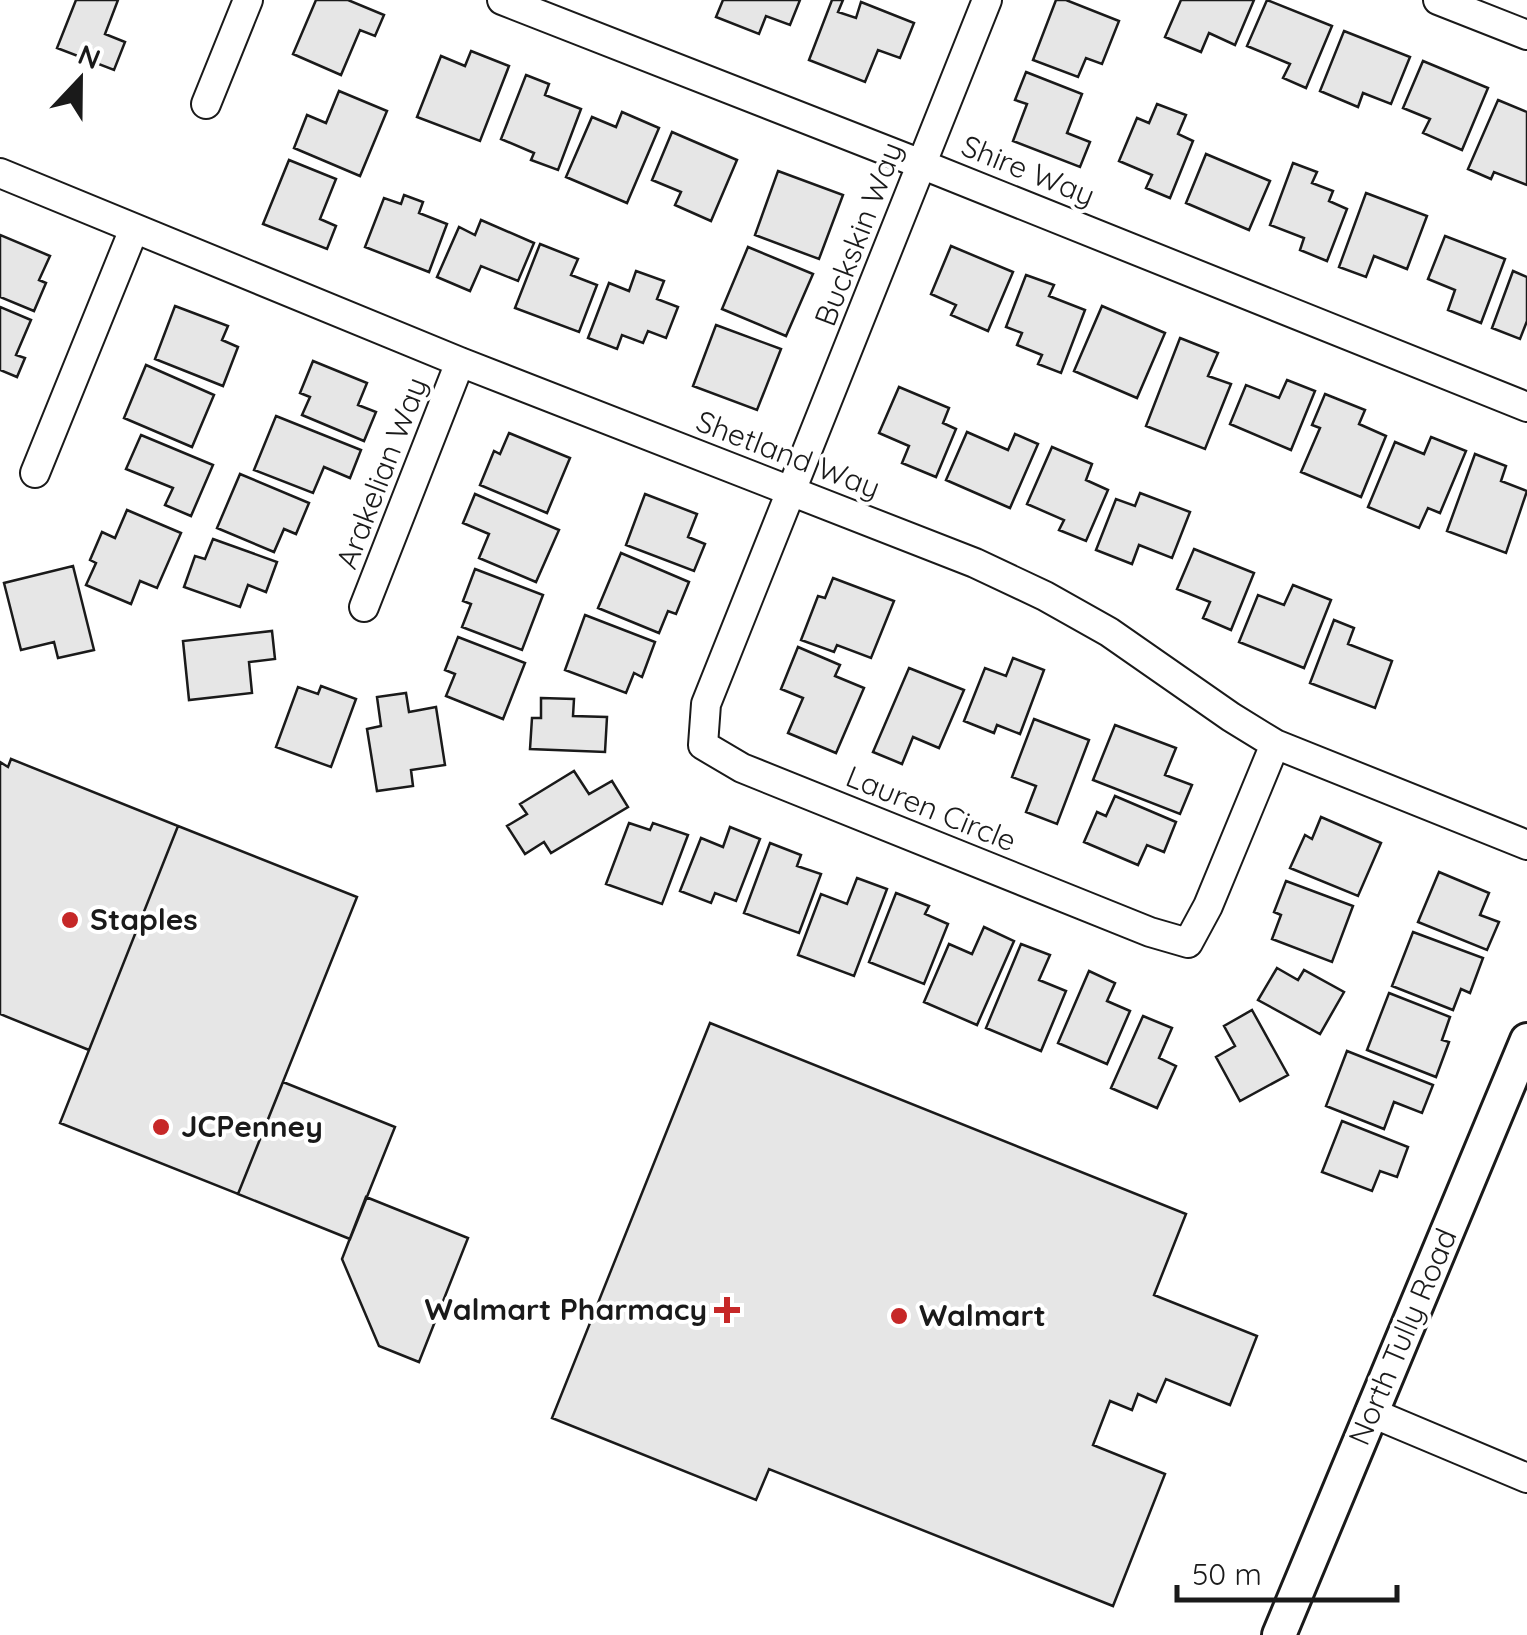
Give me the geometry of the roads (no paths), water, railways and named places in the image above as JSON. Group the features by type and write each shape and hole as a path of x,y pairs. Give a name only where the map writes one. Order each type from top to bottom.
{"street":[{"path":"206,104 248,0"},
{"name":"Shire Way","path":"502,0 1527,407"},
{"name":"Buckskin Way","path":"793,492 987,0"},
{"path":"1438,0 1527,35"},
{"name":"Shetland Way","path":"0,173 460,362 975,563 1109,632 1275,744 1527,845"},
{"path":"35,472 134,229"},
{"name":"Arakelian Way","path":"364,607 460,362"},
{"name":"Lauren Circle","path":"793,492 706,704 703,745 742,768 1150,932 1188,942 1208,906 1275,744"},
{"name":"North Tully Road","path":"1280,1635 1527,1040"},
{"path":"1370,1412 1527,1478"}],"place":[{"name":"Staples","path":"70,920"},
{"name":"JCPenney","path":"161,1127"},
{"name":"Walmart Pharmacy","path":"727,1310"},
{"name":"Walmart","path":"899,1316"}]}
